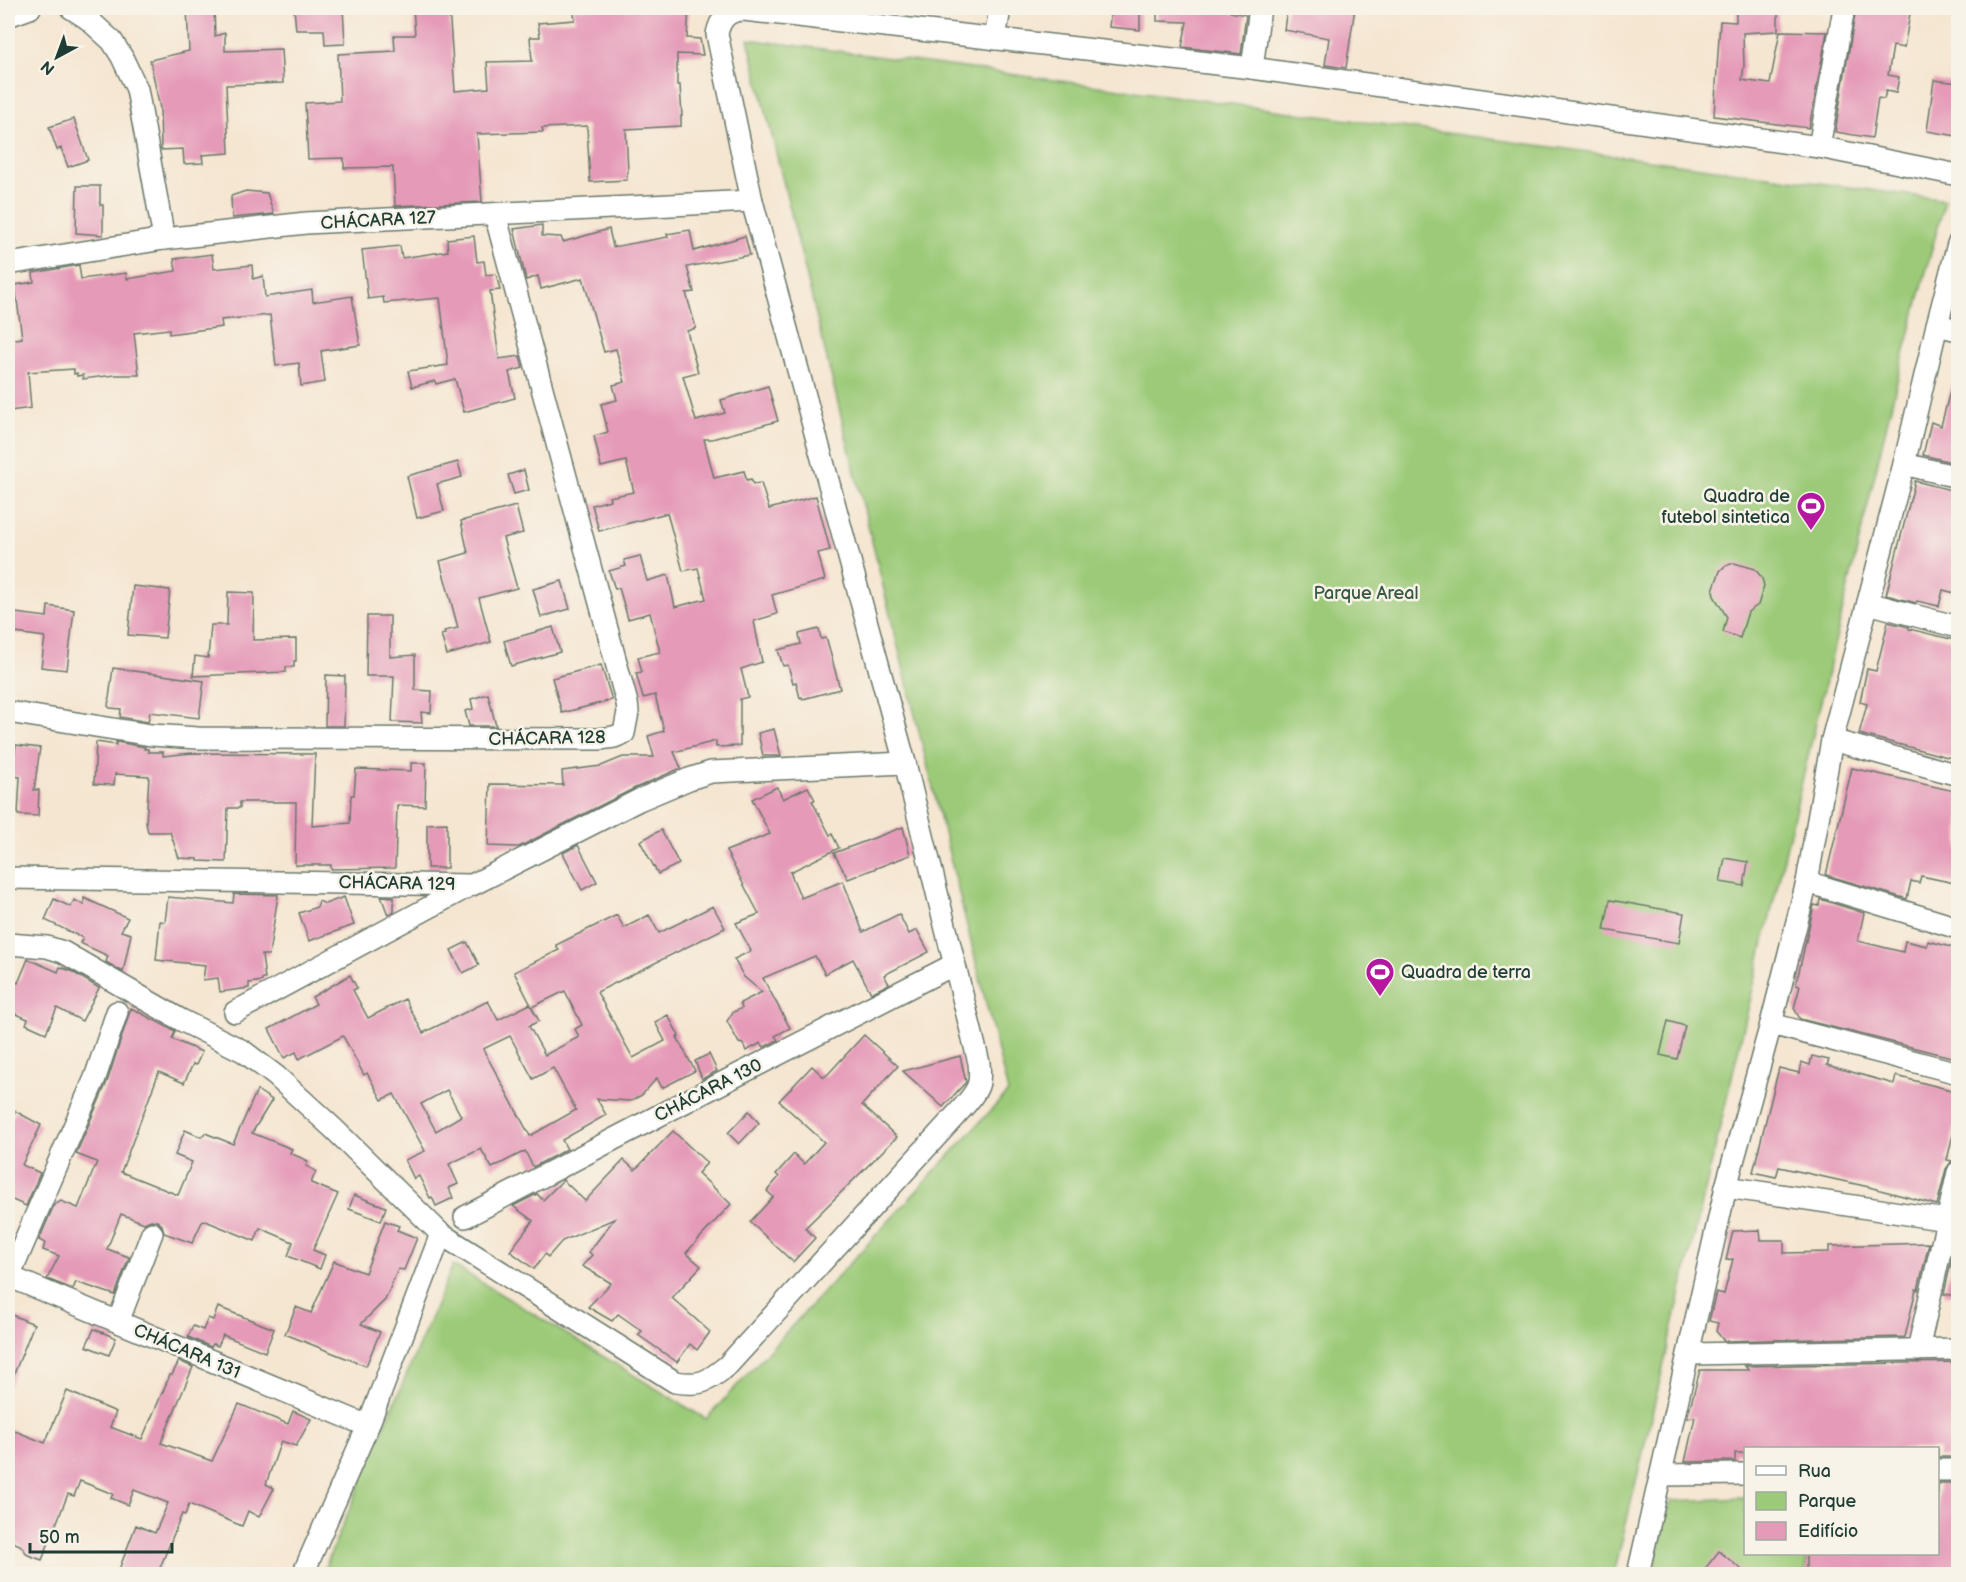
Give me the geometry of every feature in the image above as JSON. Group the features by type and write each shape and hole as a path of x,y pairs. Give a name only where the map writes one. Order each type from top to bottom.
{"street":[{"path":"8,16 30,8"},
{"path":"71,8 88,19 112,41 137,89 164,239"},
{"path":"995,39 1000,8"},
{"path":"1252,68 1260,8"},
{"path":"1819,147 1844,8"},
{"path":"8,944 47,947 63,952 181,1020 243,1051 276,1076 334,1129 441,1234 675,1382 693,1385 709,1381 727,1366 977,1090 980,1080 905,763 752,201 717,34 718,26 734,10 1252,68 1819,147 1959,175"},
{"name":"CHÁCARA 127","path":"8,264 164,239 306,223 752,201"},
{"name":"CHÁCARA 128","path":"8,712 151,735 198,738 600,739 624,733 628,712 627,703 495,214"},
{"path":"1638,1575 1726,1187 1807,882 1832,740 1959,244"},
{"path":"1937,325 1959,330"},
{"path":"1904,464 1959,477"},
{"path":"1868,603 1959,627"},
{"path":"1832,740 1959,775"},
{"name":"CHÁCARA 129","path":"8,878 472,885 639,800 711,772 905,763"},
{"path":"1807,882 1959,928"},
{"path":"235,1012 472,885"},
{"name":"CHÁCARA 130","path":"465,1217 953,965"},
{"path":"8,1276 95,1078 117,1012"},
{"path":"1771,1024 1959,1073"},
{"path":"1918,1350 1959,1173"},
{"path":"1726,1187 1952,1209"},
{"path":"118,1322 152,1233"},
{"path":"303,1575 368,1426 441,1234"},
{"name":"CHÁCARA 131","path":"8,1276 368,1426"},
{"path":"1689,1354 1959,1349"},
{"path":"1939,1470 1959,1470"},
{"path":"1662,1475 1744,1474"}],"green space":[{"name":"Parque Areal","path":"748,39 1945,200 1898,377 1614,1574 322,1574 453,1265 706,1419 1008,1092"},
{"path":"1744,1498 1744,1555 1805,1555 1806,1574 1652,1574 1671,1501"}],"building":[{"path":"187,8 214,8 215,36 225,33 225,51 281,49 283,83 226,85 229,153 202,155 203,163 184,164 183,149 161,150 160,108 150,60 189,51"},
{"path":"294,8 343,8 345,44 325,45 324,30 296,30"},
{"path":"413,8 449,8 455,91 489,88 487,62 532,61 530,37 540,37 538,23 575,20 573,8 689,8 687,38 700,39 703,55 677,54 681,126 626,129 627,180 590,182 587,126 542,128 543,132 477,134 482,202 395,206 393,167 344,168 344,158 308,159 305,103 340,101 338,54 395,51 394,35 415,35"},
{"path":"1111,8 1140,8 1140,30 1109,27"},
{"path":"1157,8 1231,8 1230,12 1246,15 1241,54 1182,47 1187,22 1157,21"},
{"path":"1287,8 1355,8 1346,68 1325,65 1329,38 1284,30"},
{"path":"1736,8 1778,8 1778,31 1743,33 1742,80 1770,84 1780,31 1827,32 1809,128 1714,116 1720,21 1736,22"},
{"path":"1856,8 1911,8 1904,48 1893,46 1888,75 1899,77 1896,93 1886,91 1884,99 1878,98 1872,138 1835,132"},
{"path":"1934,80 1959,83 1957,136 1927,131"},
{"path":"74,119 88,160 68,167 61,148 57,150 49,127"},
{"path":"77,186 100,186 100,205 103,205 103,235 76,233"},
{"path":"246,191 267,193 274,214 232,218 231,196"},
{"path":"542,225 542,236 561,237 563,242 609,229 613,247 668,237 667,234 690,230 694,251 745,236 750,255 687,267 694,292 686,293 696,328 687,331 698,372 683,376 696,421 725,413 721,400 768,386 778,421 712,439 704,439 714,478 744,471 747,480 751,479 753,484 761,483 769,509 816,496 830,550 818,553 825,580 772,595 777,614 754,621 762,662 741,669 748,697 740,699 740,746 716,747 716,741 674,752 681,768 633,789 519,847 488,846 490,784 563,785 562,771 601,766 623,757 654,757 648,736 664,731 655,695 643,698 636,673 642,672 638,657 660,652 650,613 628,619 619,588 615,589 609,571 626,566 624,560 640,556 647,581 668,575 675,607 706,599 698,568 683,571 667,513 599,531 592,505 610,500 609,497 634,492 626,461 601,467 594,436 608,432 601,404 617,400 613,385 625,382 616,349 604,352 583,278 541,289 538,276 526,280 514,229"},
{"path":"474,236 477,262 484,261 486,275 496,274 500,290 490,291 499,359 520,356 523,368 509,372 515,398 464,412 455,379 412,387 408,371 448,365 440,298 384,303 383,297 368,299 362,250 400,246 402,258 448,251 447,239"},
{"path":"212,254 214,269 252,265 253,279 263,276 265,297 312,290 313,302 352,296 360,345 321,351 325,382 301,386 299,363 276,366 270,315 221,320 222,327 169,334 169,329 134,333 139,375 83,379 83,375 74,374 74,369 28,372 31,408 10,411 8,340 22,338 15,285 34,282 33,273 79,265 81,279 126,273 127,279 176,271 174,259"},
{"path":"1953,379 1959,380 1959,464 1923,455 1931,422 1941,426"},
{"path":"458,462 462,477 437,484 444,511 417,518 407,476"},
{"path":"524,470 529,490 514,494 508,475"},
{"path":"1915,481 1959,492 1959,594 1943,590 1939,606 1886,595"},
{"path":"516,506 523,533 503,538 517,588 479,598 491,642 447,655 441,635 445,634 444,631 458,628 440,561 468,553 461,521"},
{"path":"1734,563 1755,569 1762,578 1764,586 1758,605 1748,612 1740,638 1723,632 1727,617 1714,596 1713,590 1720,571 1725,566"},
{"path":"562,581 570,609 541,617 533,589"},
{"path":"133,586 170,590 165,638 128,635"},
{"path":"228,592 254,593 253,640 296,639 294,667 286,667 286,672 193,676 195,656 208,658 211,625 227,625"},
{"path":"48,606 74,610 67,670 41,667 45,637 8,632 8,612 47,617"},
{"path":"367,616 390,616 390,657 415,655 415,690 432,691 431,713 421,712 422,723 392,722 394,676 366,676"},
{"path":"1888,622 1959,641 1959,760 1859,734 1867,704 1860,702 1867,669 1876,671"},
{"path":"553,627 560,652 511,666 504,641"},
{"path":"819,629 821,639 827,640 840,689 803,699 800,698 796,682 793,683 788,665 783,666 778,650 801,644 799,634"},
{"path":"601,665 612,700 562,713 552,678"},
{"path":"113,668 204,681 199,718 150,712 148,722 120,717 121,709 108,706"},
{"path":"326,675 345,676 344,726 325,726"},
{"path":"488,694 496,726 469,726 465,711 473,709 471,699"},
{"path":"774,729 781,756 763,756 758,733"},
{"path":"96,742 116,745 116,742 145,747 144,749 148,749 148,752 163,752 163,756 192,753 315,754 312,826 350,823 351,795 354,795 356,769 411,771 411,763 426,763 425,806 397,805 395,868 331,869 331,865 295,865 296,802 240,802 240,808 228,808 226,862 179,858 170,832 148,832 146,823 149,776 115,774 114,785 94,784"},
{"path":"16,745 40,748 34,790 39,790 38,816 18,815 20,777 11,776"},
{"path":"1852,768 1959,792 1959,884 1921,876 1919,883 1911,881 1907,899 1826,875"},
{"path":"777,787 783,799 808,787 815,800 812,801 839,848 790,872 801,898 843,881 863,932 899,914 909,934 917,930 929,952 884,975 889,984 871,993 853,959 825,974 815,956 763,978 790,1028 775,1036 778,1040 764,1047 761,1043 746,1051 727,1021 733,1012 742,1008 740,1003 762,992 744,977 734,959 751,951 736,923 759,914 726,851 770,834 752,799"},
{"path":"447,823 447,868 427,868 427,824"},
{"path":"903,827 910,855 848,879 834,853"},
{"path":"661,830 679,864 658,874 640,841"},
{"path":"578,845 597,882 582,890 563,853"},
{"path":"1725,858 1748,862 1744,886 1720,882"},
{"path":"234,894 278,895 269,955 262,955 265,979 249,983 249,988 220,992 218,978 203,980 205,965 156,960 160,921 165,922 168,897 233,903"},
{"path":"381,896 394,897 394,912 388,915"},
{"path":"344,897 354,925 309,941 299,913 317,907 319,901 325,904"},
{"path":"84,898 128,918 121,931 131,934 123,972 106,962 108,956 80,943 83,938 45,920 54,899 71,907 74,900 84,905"},
{"path":"1820,899 1864,913 1858,941 1903,952 1905,941 1927,946 1928,941 1959,949 1959,1059 1800,1019 1794,1008 1800,986 1796,985 1814,905 1819,906"},
{"path":"1610,900 1684,913 1679,943 1604,930"},
{"path":"713,906 725,928 597,992 633,1058 665,1041 655,1022 668,1015 695,1071 662,1088 657,1078 642,1095 631,1101 597,1099 606,1115 562,1140 567,1149 533,1167 525,1151 492,1168 481,1149 449,1164 458,1184 449,1188 453,1198 436,1206 419,1176 414,1179 405,1160 425,1151 394,1094 382,1100 367,1073 364,1075 343,1036 299,1059 296,1052 284,1058 269,1029 316,1004 312,997 350,975 357,988 353,990 368,1018 405,999 423,1033 488,1001 498,1020 530,1004 539,1021 529,1026 545,1055 579,1037 575,1029 582,1025 565,991 532,1007 514,972 559,950 556,945 617,915 624,928 649,915 659,933","holes":["510,1036 533,1079 553,1068 576,1110 530,1136 483,1049","447,1090 461,1116 436,1131 421,1104"]},
{"path":"467,942 479,965 463,973 451,950"},
{"path":"28,959 58,972 60,967 71,971 99,988 82,1021 57,1008 46,1033 26,1024 28,1019 8,1011 8,979 18,983"},
{"path":"131,1008 175,1031 172,1039 202,1052 184,1083 159,1072 121,1172 178,1195 192,1162 175,1155 185,1130 201,1137 205,1133 233,1144 257,1090 272,1100 252,1133 292,1149 290,1153 308,1161 306,1166 316,1171 311,1183 338,1194 313,1250 325,1255 320,1269 288,1256 293,1242 260,1228 255,1241 203,1220 192,1243 164,1233 162,1225 157,1221 151,1220 144,1223 121,1214 107,1249 129,1257 115,1295 76,1282 73,1289 47,1279 59,1256 43,1250 45,1243 39,1240 54,1205 61,1201 78,1208 97,1162 76,1154 107,1082"},
{"path":"1668,1021 1685,1026 1677,1059 1660,1055"},
{"path":"864,1035 898,1066 862,1105 897,1137 805,1228 815,1238 793,1262 750,1222 773,1197 767,1191 779,1177 776,1174 794,1154 804,1164 824,1142 779,1101 812,1066 824,1077 828,1074"},
{"path":"709,1054 717,1071 702,1079 695,1061"},
{"path":"960,1056 966,1082 943,1107 903,1071"},
{"path":"1812,1056 1829,1060 1827,1065 1894,1084 1896,1076 1951,1090 1959,1100 1959,1127 1955,1126 1947,1160 1952,1161 1946,1169 1937,1205 1779,1167 1776,1177 1753,1172 1779,1068 1799,1073 1801,1062 1810,1065"},
{"path":"15,1111 41,1125 22,1165 40,1173 26,1206 8,1198 8,1128"},
{"path":"749,1111 759,1123 739,1144 728,1133"},
{"path":"673,1131 707,1163 698,1173 731,1204 686,1253 701,1266 672,1298 710,1332 697,1350 690,1344 677,1362 638,1335 642,1331 618,1314 612,1321 588,1307 611,1283 582,1266 592,1255 589,1252 614,1219 562,1241 548,1257 545,1254 534,1269 510,1251 533,1221 513,1206 537,1194 543,1200 563,1180 585,1201 624,1160 635,1170"},
{"path":"354,1195 386,1207 381,1221 349,1209"},
{"path":"385,1221 399,1226 397,1230 417,1238 404,1270 398,1269 385,1300 361,1324 380,1332 366,1366 285,1334 296,1307 311,1313 334,1261 365,1273"},
{"path":"1760,1230 1761,1240 1784,1240 1784,1253 1829,1252 1829,1246 1929,1243 1905,1337 1724,1341 1716,1331 1718,1323 1709,1321 1716,1292 1724,1294 1733,1259 1726,1260 1733,1231"},
{"path":"1952,1258 1959,1258 1959,1296 1944,1294"},
{"path":"218,1307 274,1329 265,1352 223,1335 218,1346 213,1344 211,1347 188,1337 193,1326 203,1330 208,1318 213,1320"},
{"path":"12,1315 34,1324 8,1389 8,1326"},
{"path":"94,1329 116,1338 109,1355 86,1346"},
{"path":"179,1361 193,1367 161,1443 212,1461 239,1404 288,1424 293,1411 311,1419 296,1446 281,1441 266,1484 274,1488 259,1517 248,1511 242,1526 189,1504 185,1515 182,1514 157,1575 117,1575 136,1525 155,1533 168,1503 134,1490 128,1505 111,1498 113,1494 80,1481 74,1496 68,1494 42,1560 28,1555 20,1545 8,1540 8,1428 45,1443 67,1391 116,1412 110,1427 142,1439 170,1375"},
{"path":"1959,1362 1959,1457 1939,1457 1939,1447 1744,1447 1744,1453 1735,1453 1735,1461 1685,1462 1695,1417 1687,1418 1700,1370 1749,1370 1745,1366"},
{"path":"1939,1483 1959,1483 1959,1575 1806,1575 1806,1555 1939,1555"},
{"path":"1719,1551 1748,1575 1700,1575"}],"place":[{"name":"Quadra de futebol sintetica","path":"1811,532"},
{"name":"Quadra de terra","path":"1380,998"}]}
